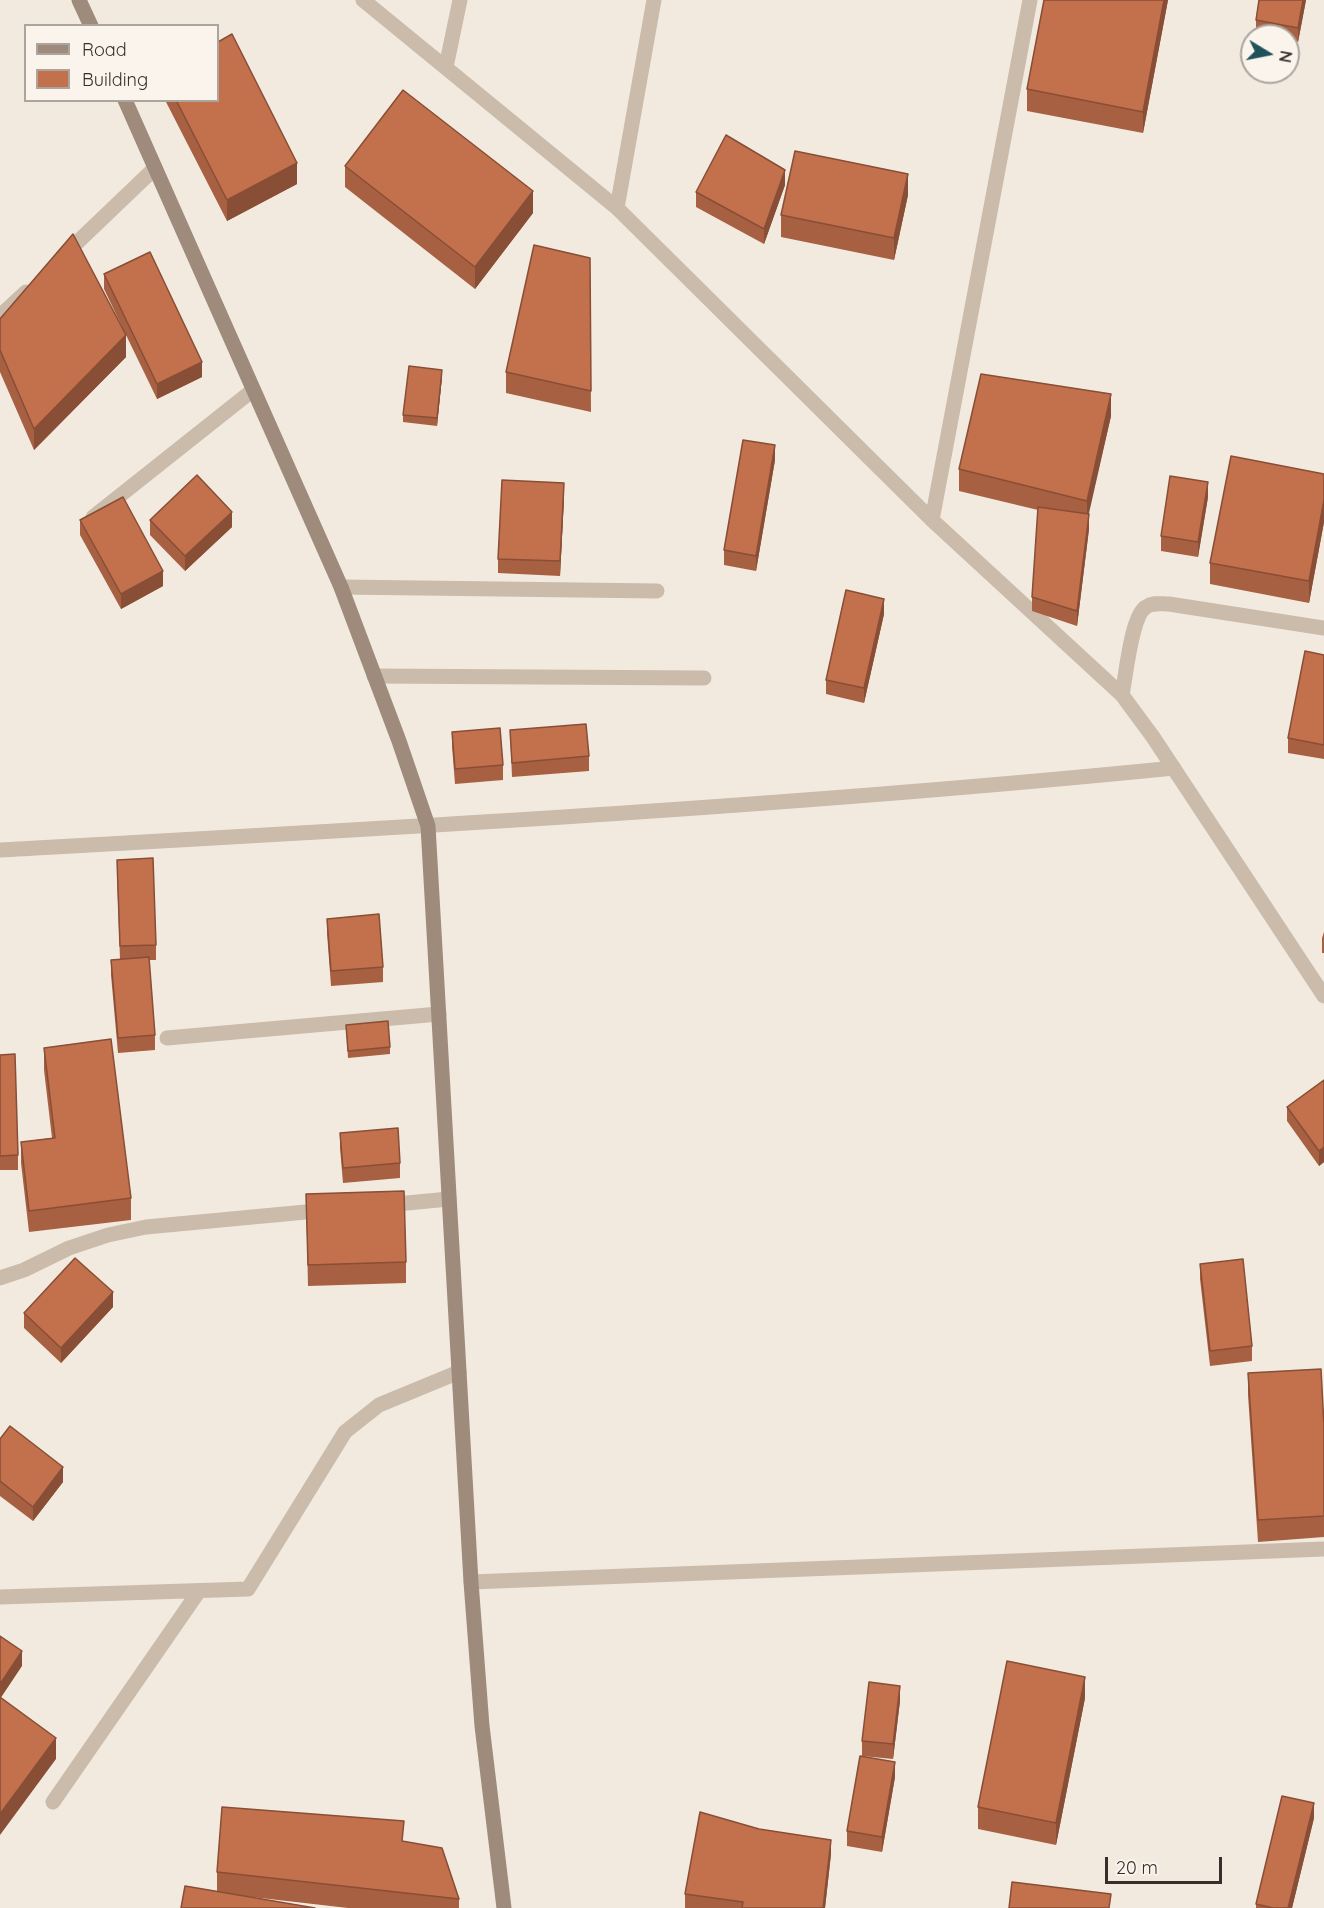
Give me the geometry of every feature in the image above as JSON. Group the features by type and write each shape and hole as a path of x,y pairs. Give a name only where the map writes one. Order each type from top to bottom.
{"street":[{"path":"79,0 90,24"},
{"path":"363,0 617,208 932,520 1122,695 1174,768 1324,996"},
{"path":"446,68 460,0"},
{"path":"617,208 654,0"},
{"path":"932,520 1030,0"},
{"path":"125,102 341,587 428,826 471,1582 482,1726 504,1908"},
{"path":"52,267 155,168"},
{"path":"0,316 34,283"},
{"path":"90,519 253,390"},
{"path":"341,587 657,591"},
{"path":"1122,695 1135,621 1143,608 1152,604 1169,604 1324,628"},
{"path":"374,676 704,678"},
{"path":"0,850 428,826 966,788 1174,768"},
{"path":"167,1038 439,1014"},
{"path":"368,1206 449,1199"},
{"path":"0,1278 24,1270 69,1248 108,1235 146,1227 344,1209"},
{"path":"0,1597 248,1589 345,1432 358,1419 379,1405 459,1372"},
{"path":"471,1582 1324,1549"},
{"path":"53,1802 199,1591"}],"building":[{"path":"1044,0 1164,0 1143,112 1027,89"},
{"path":"1259,0 1303,0 1299,24 1277,24 1256,20"},
{"path":"232,34 297,163 227,200 177,102 219,102 219,41"},
{"path":"403,90 533,191 475,267 345,166"},
{"path":"726,135 785,170 764,229 696,192"},
{"path":"795,151 908,174 894,238 781,215"},
{"path":"73,234 126,335 34,429 0,350 0,319"},
{"path":"534,245 590,258 591,391 506,372"},
{"path":"150,252 202,362 157,384 104,274"},
{"path":"409,366 442,370 437,418 403,415"},
{"path":"981,374 1111,394 1087,501 959,469"},
{"path":"743,440 775,445 756,556 724,550"},
{"path":"1231,456 1324,474 1324,500 1309,581 1210,563"},
{"path":"197,475 232,512 185,556 150,520"},
{"path":"1170,476 1208,482 1198,542 1161,536"},
{"path":"502,480 564,483 560,561 498,559"},
{"path":"123,497 163,571 121,594 80,520"},
{"path":"1038,507 1089,514 1077,611 1032,597"},
{"path":"846,590 884,599 864,688 826,680"},
{"path":"1305,651 1324,655 1324,745 1288,738"},
{"path":"586,724 589,756 512,763 510,730"},
{"path":"500,728 503,765 455,769 452,732"},
{"path":"153,858 156,945 120,946 117,860"},
{"path":"379,914 383,967 331,971 327,919"},
{"path":"149,957 155,1035 118,1038 111,960"},
{"path":"388,1021 390,1047 348,1051 346,1025"},
{"path":"111,1039 131,1198 29,1211 21,1142 55,1138 44,1048"},
{"path":"15,1054 18,1155 0,1156 0,1055"},
{"path":"1324,1080 1324,1147 1319,1151 1287,1107"},
{"path":"398,1128 400,1163 343,1168 340,1133"},
{"path":"404,1191 406,1262 308,1265 306,1194"},
{"path":"75,1258 113,1292 61,1348 24,1313"},
{"path":"1243,1259 1252,1346 1210,1351 1200,1264"},
{"path":"1321,1369 1324,1426 1324,1516 1258,1520 1248,1373"},
{"path":"10,1426 63,1467 33,1507 0,1481 0,1439"},
{"path":"0,1636 22,1651 0,1684"},
{"path":"1007,1661 1085,1677 1056,1823 978,1807"},
{"path":"869,1682 900,1686 893,1744 862,1741"},
{"path":"0,1697 56,1738 0,1814"},
{"path":"860,1756 895,1762 882,1837 847,1831"},
{"path":"1282,1796 1314,1803 1288,1908 1273,1908 1256,1904"},
{"path":"222,1807 404,1821 402,1841 442,1848 459,1899 217,1872"},
{"path":"700,1812 759,1829 831,1840 823,1908 742,1908 743,1902 685,1894"},
{"path":"1012,1882 1111,1894 1109,1908 1009,1908"},
{"path":"185,1886 315,1908 181,1908"}]}
